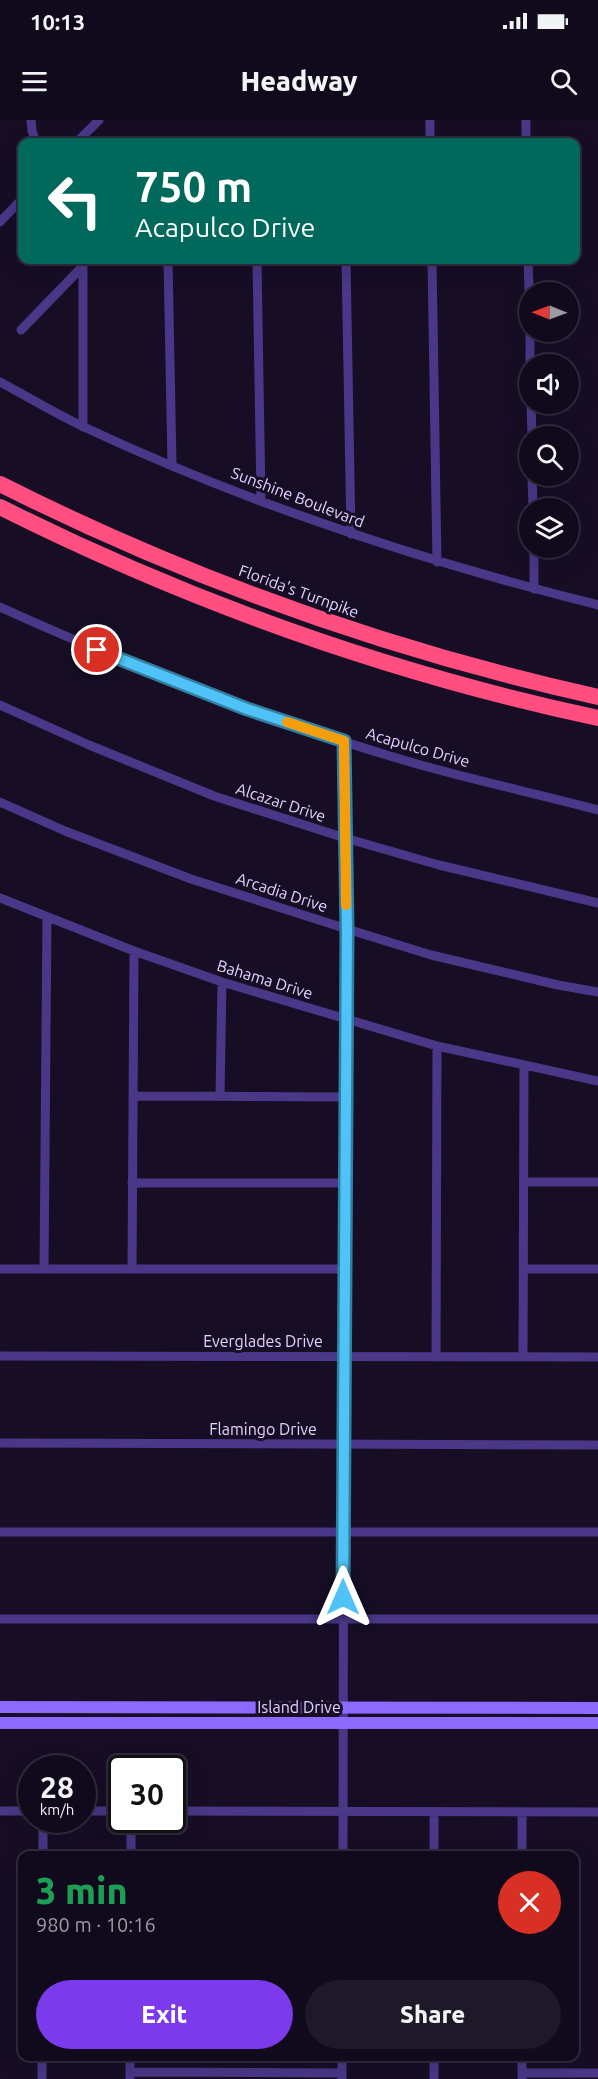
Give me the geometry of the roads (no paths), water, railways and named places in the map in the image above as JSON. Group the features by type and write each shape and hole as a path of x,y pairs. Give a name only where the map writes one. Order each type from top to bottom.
{"highway":[{"name":"Florida's Turnpike","path":"0,484 137,548 292,609 449,659 598,697"},
{"path":"0,507 136,569 282,626 432,675 598,718"}],"street":[{"path":"31,120 34,138"},
{"path":"81,138 99,120"},
{"path":"430,120 430,138"},
{"path":"526,120 526,138"},
{"path":"0,222 18,202"},
{"path":"21,330 82,264"},
{"path":"83,264 83,427"},
{"path":"168,264 172,465"},
{"path":"257,264 261,500"},
{"path":"346,264 351,534"},
{"path":"432,264 436,562"},
{"path":"528,264 529,282"},
{"name":"Sunshine Boulevard","path":"0,382 83,427 172,465 351,534 436,562 598,606"},
{"path":"534,558 534,589"},
{"name":"Acapulco Drive","path":"0,607 75,641 236,705 418,764 598,810"},
{"name":"Alcazar Drive","path":"0,705 89,745 214,796 439,865 598,903"},
{"path":"343,1851 347,929 344,741"},
{"name":"Arcadia Drive","path":"0,802 65,831 191,879 347,929 431,955 558,985 598,992"},
{"name":"Bahama Drive","path":"0,898 134,951 222,982 437,1046 598,1081"},
{"path":"44,1269 47,917"},
{"path":"132,1269 134,951"},
{"path":"220,1096 222,982"},
{"path":"436,1357 437,1046"},
{"path":"523,1357 524,1066"},
{"path":"134,1096 345,1097"},
{"path":"524,1182 598,1182"},
{"path":"132,1183 345,1184"},
{"path":"0,1269 344,1269"},
{"path":"524,1269 598,1269"},
{"name":"Everglades Drive","path":"0,1356 598,1357"},
{"name":"Flamingo Drive","path":"0,1443 598,1445"},
{"path":"0,1532 598,1532"},
{"path":"0,1619 598,1619"},
{"name":"Island Drive","path":"0,1707 598,1708"},
{"name":"Island Drive","path":"0,1723 598,1723"},
{"path":"0,1811 18,1811"},
{"path":"186,1811 598,1812"},
{"path":"434,1812 434,1851"},
{"path":"522,1813 522,1851"},
{"path":"43,1833 43,1851"},
{"path":"131,1833 131,1851"},
{"path":"42,2061 42,2079"},
{"path":"434,2061 434,2079"},
{"path":"522,2076 598,2073"},
{"path":"130,2076 342,2076"}]}
